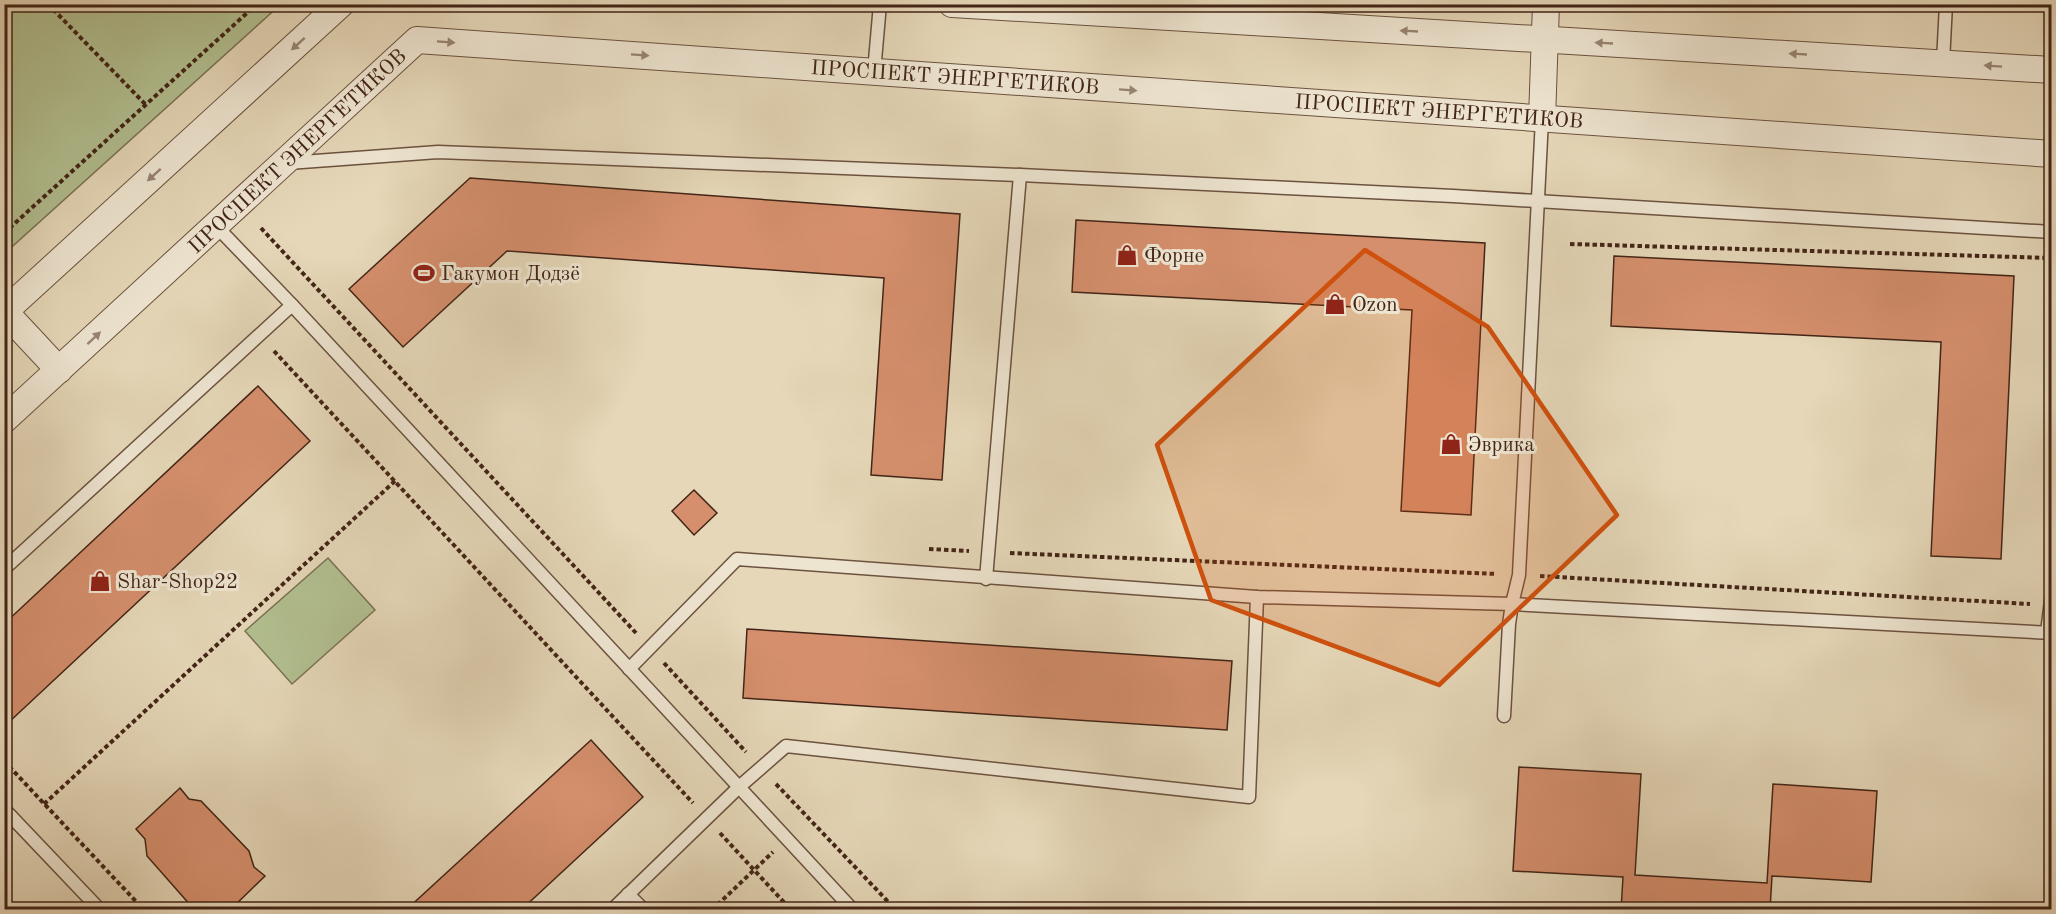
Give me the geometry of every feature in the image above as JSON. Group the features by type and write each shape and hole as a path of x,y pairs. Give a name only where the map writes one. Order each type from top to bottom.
{"street":[{"path":"59,370 5,312 341,4"},
{"path":"952,4 2052,70"},
{"path":"1542,118 1546,4"},
{"name":"ПРОСПЕКТ ЭНЕРГЕТИКОВ","path":"4,420 417,40 2052,154"}],"lane":[{"path":"874,72 880,4"},
{"path":"1942,62 1946,4"},
{"path":"1504,716 1509,624 1519,575 1542,118"},
{"path":"283,163 438,152 1020,175 1538,201 2052,232"},
{"path":"986,579 1020,175"},
{"path":"216,226 853,909"},
{"path":"4,569 292,305"},
{"path":"629,669 737,559 1257,597 1512,604 2049,632 2051,599"},
{"path":"612,909 739,787 786,746 1249,797 1257,597"},
{"path":"4,809 100,909"},
{"path":"628,894 644,909"}],"path":[{"path":"48,4 146,105"},
{"path":"4,233 257,4"},
{"path":"261,228 760,768 896,909"},
{"path":"1570,244 2052,258"},
{"path":"260,335 791,909"},
{"path":"44,804 395,481"},
{"path":"919,548 2051,599"},
{"path":"4,761 144,909"},
{"path":"712,909 755,870"}],"highlighted area":[{"path":"1365,250 1488,327 1617,515 1439,685 1211,600 1157,445"}],"green space":[{"path":"5,4 280,4 280,5 5,253"},
{"path":"328,558 375,610 292,684 245,631"}],"building":[{"path":"470,178 960,214 942,480 871,475 884,278 507,251 403,347 349,289"},
{"path":"1076,220 1485,243 1471,515 1401,511 1412,310 1072,292"},
{"path":"1614,256 2014,276 2001,559 1931,556 1941,342 1611,326"},
{"path":"258,386 310,441 8,723 4,719 4,624"},
{"path":"694,490 717,513 694,535 672,511"},
{"path":"747,629 1232,661 1227,730 743,698"},
{"path":"591,740 643,797 521,910 406,910"},
{"path":"1519,767 1641,774 1635,875 1767,883 1773,784 1877,791 1871,882 1772,876 1770,910 1621,910 1623,877 1513,871"},
{"path":"180,788 189,799 201,801 249,851 254,867 265,876 230,910 192,907 147,856 145,839 136,829"}],"place":[{"name":"Форне","path":"1127,255"},
{"name":"Гакумон Додзё","path":"424,273"},
{"name":"Ozon","path":"1335,304"},
{"name":"Эврика","path":"1451,444"},
{"name":"Shar-Shop22","path":"100,581"}]}
